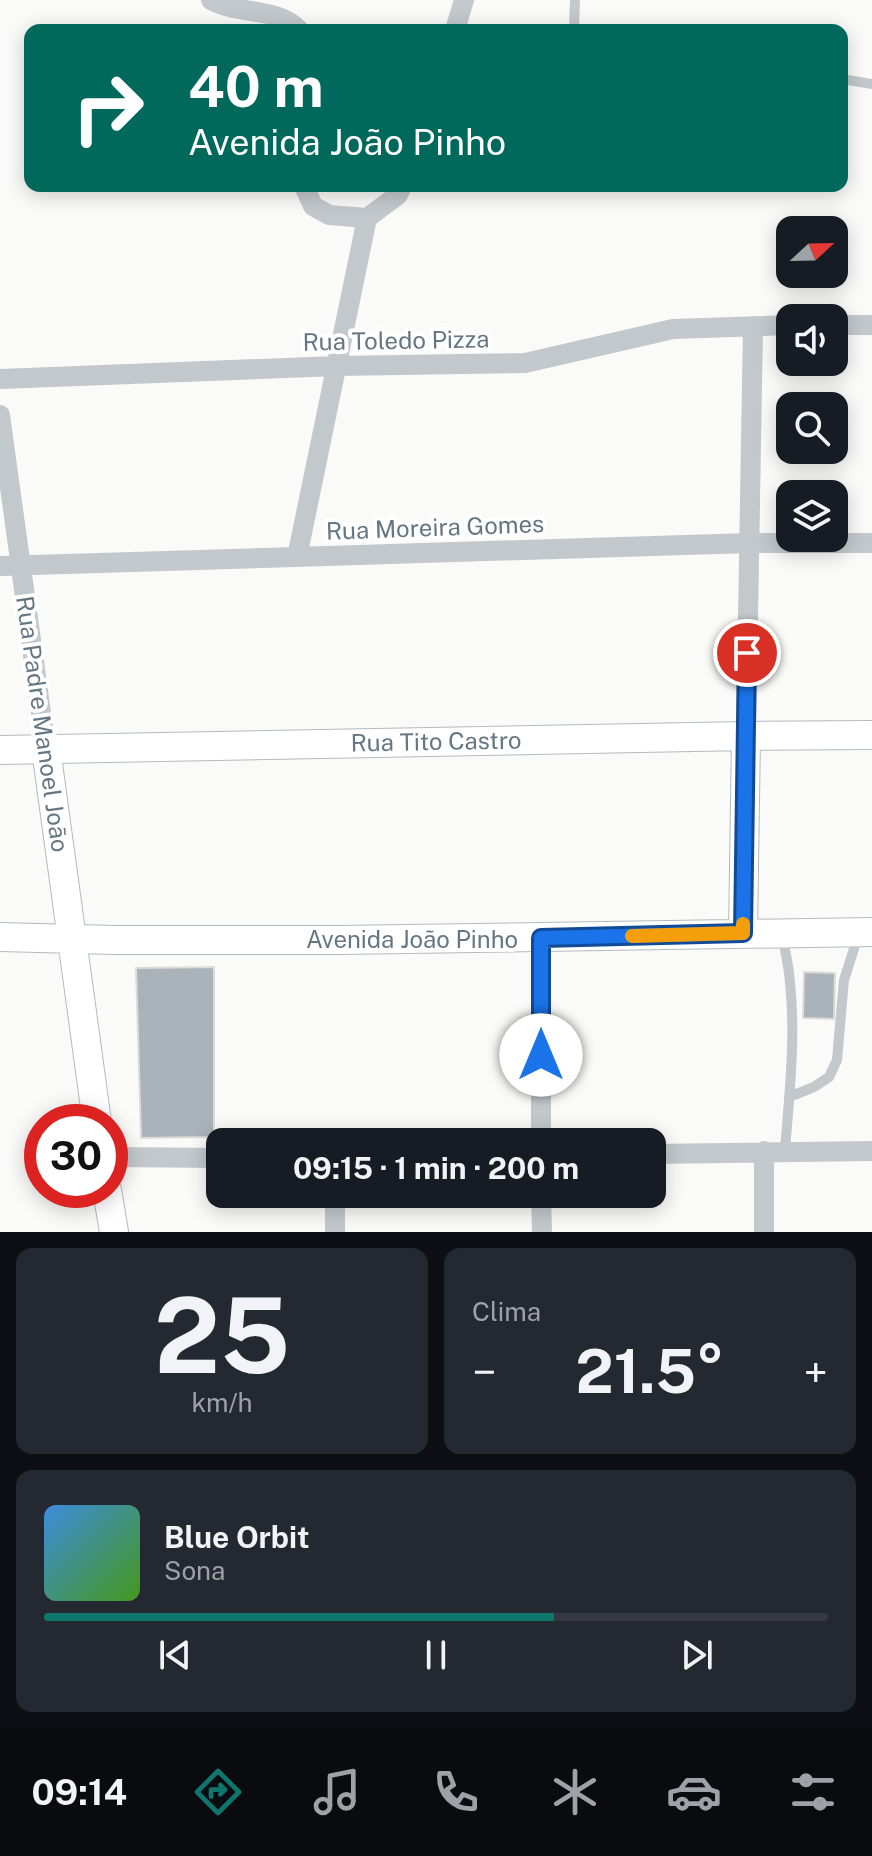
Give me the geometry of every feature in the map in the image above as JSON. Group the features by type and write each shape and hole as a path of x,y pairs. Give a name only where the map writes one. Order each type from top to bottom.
{"main road":[{"name":"Rua Tito Castro","path":"0,750 872,735"},
{"path":"743,933 746,736"},
{"name":"Rua Padre Manoel João","path":"46,749 94,1104"},
{"name":"Avenida João Pinho","path":"0,937 244,940 866,932"},
{"path":"110,1208 114,1232"}],"street":[{"path":"211,0 230,8 287,19 292,24"},
{"path":"457,24 464,0"},
{"path":"307,192 313,206 329,215 367,218 399,192"},
{"path":"297,557 367,218"},
{"name":"Rua Toledo Pizza","path":"0,379 337,366 525,363 673,329 776,325"},
{"path":"848,325 872,325"},
{"path":"746,736 753,326"},
{"name":"Rua Padre Manoel João","path":"0,415 46,749"},
{"name":"Rua Moreira Gomes","path":"0,566 749,543 872,543"},
{"path":"541,938 541,1128"},
{"path":"764,1232 774,1151"},
{"path":"666,1154 872,1151"},
{"path":"128,1157 206,1158"},
{"path":"335,1208 335,1232"},
{"path":"541,1208 542,1232"}],"lane":[{"path":"574,24 575,0"},
{"path":"848,80 872,84"},
{"path":"789,1097 829,1077 837,1060 844,980 866,932"},
{"path":"774,1151 789,1097 792,1012 782,933"}],"building":[{"path":"214,967 214,1128 206,1128 206,1137 141,1138 136,968"},
{"path":"804,972 835,973 834,1019 803,1018"}],"slow traffic":[{"path":"632,936 743,933 743,924"}],"route":[{"path":"541,1055 541,938 743,933 747,653"}]}
